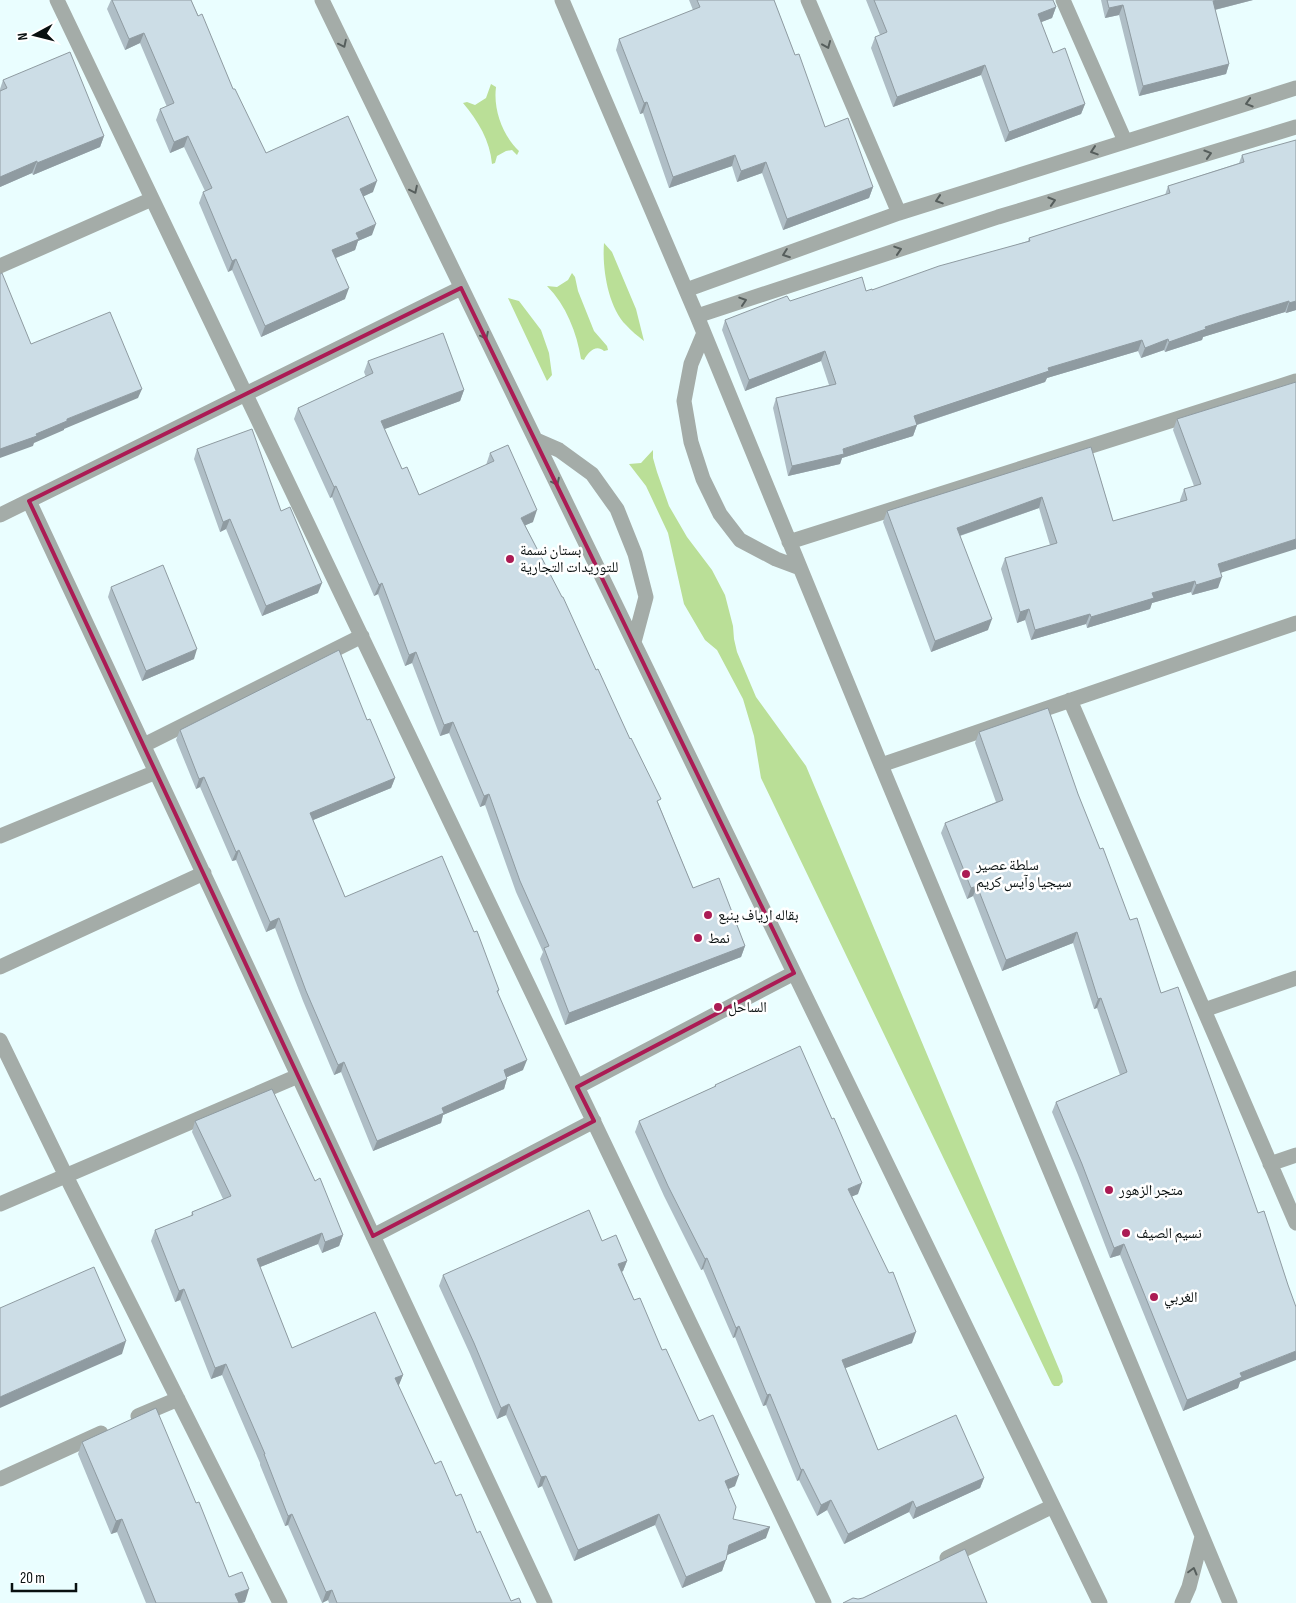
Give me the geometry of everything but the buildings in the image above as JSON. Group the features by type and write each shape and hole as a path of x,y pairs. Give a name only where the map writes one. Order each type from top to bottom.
{"street":[{"path":"57,0 824,1603"},
{"path":"322,0 1100,1603"},
{"path":"562,0 697,316 881,765 1230,1603"},
{"path":"808,0 899,213"},
{"path":"1063,0 1125,141"},
{"path":"686,290 899,213 1296,88"},
{"path":"697,316 998,218 1296,127"},
{"path":"0,266 152,199"},
{"path":"0,515 461,288"},
{"path":"704,333 691,364 684,401 691,442 703,480 720,514 740,540 776,559 800,568"},
{"path":"789,542 1296,381"},
{"path":"536,440 559,450 592,474 617,509 635,554 646,598 634,642"},
{"path":"29,501 545,1603"},
{"path":"881,765 1296,623"},
{"path":"144,745 362,636"},
{"path":"1070,700 1296,1223"},
{"path":"0,836 156,772"},
{"path":"0,967 204,873"},
{"path":"577,1087 794,973"},
{"path":"1204,1010 1296,978"},
{"path":"0,1040 280,1603"},
{"path":"0,1204 298,1076"},
{"path":"373,1236 594,1121"},
{"path":"1270,1164 1296,1155"},
{"path":"0,1479 178,1399"},
{"path":"932,1565 1054,1506"},
{"path":"1182,1603 1189,1586 1202,1537"}],"highlighted area":[{"path":"461,288 794,973 577,1087 594,1121 373,1236 29,501"}],"green space":[{"path":"491,84 496,87 496,105 500,122 508,138 519,151 517,155 512,150 506,151 497,156 495,163 492,164 486,139 474,117 463,103 467,102 475,105 486,98"},
{"path":"604,243 612,252 636,309 644,341 628,327 615,308 605,275"},
{"path":"572,273 594,331 607,346 608,350 595,349 584,360 581,359 577,339 570,320 560,302 547,286 557,287 568,280"},
{"path":"508,298 519,301 541,330 549,353 552,375 547,381"},
{"path":"653,450 657,472 669,506 687,537 712,570 725,595 737,652 756,697 806,766 1062,1376 1063,1382 1059,1386 1052,1384 761,778 754,736 743,699 717,650 705,640 684,604 668,533 646,486 629,464 641,463"}],"place":[{"name":"بستان نسمة للتوريدات التجارية","path":"510,559"},
{"name":"سلطة عصير سيجيا وآيس كريم","path":"966,874"},
{"name":"بقاله ارياف ينبع","path":"708,915"},
{"name":"نمط","path":"698,938"},
{"name":"الساحل","path":"718,1007"},
{"name":"متجر الزهور","path":"1109,1190"},
{"name":"نسيم الصيف","path":"1126,1233"},
{"name":"الغربي","path":"1154,1297"}]}
